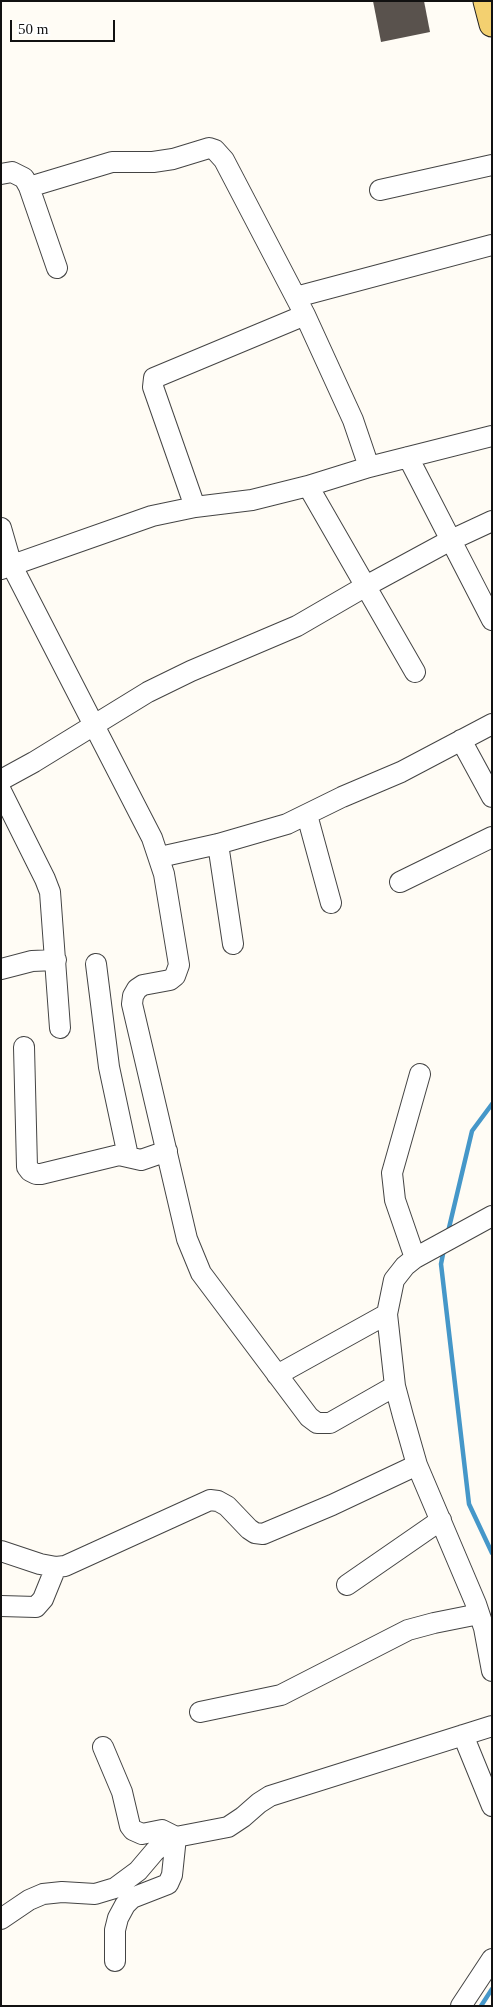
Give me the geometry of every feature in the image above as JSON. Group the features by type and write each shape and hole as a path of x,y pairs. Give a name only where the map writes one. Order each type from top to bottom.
{"main road":[{"path":"486,1 492,24"}],"street":[{"path":"29,187 112,162 154,162 173,159 209,148 215,150 224,160 306,315 350,413 369,467"},
{"path":"380,190 492,165"},
{"path":"1,174 12,172 24,178 29,187 57,268"},
{"path":"296,297 492,245"},
{"path":"195,508 153,387 154,378 306,315"},
{"path":"6,567 152,516 252,500 308,486 369,467 492,436"},
{"path":"408,457 449,541 492,620"},
{"path":"308,486 415,672"},
{"path":"1,780 165,683 297,626 449,541 492,521"},
{"path":"1,528 6,567 92,725 152,838 160,857 179,965 175,976 170,980 143,985 137,989 132,996 132,1004 188,1239 201,1273 309,1417 318,1423 330,1424 395,1386"},
{"path":"160,857 276,828 401,772 492,724"},
{"path":"461,740 492,797"},
{"path":"1,791 50,892 60,1028"},
{"path":"307,815 331,903"},
{"path":"400,882 492,837"},
{"path":"218,844 233,944"},
{"path":"1,969 32,961 56,960"},
{"path":"96,964 109,1067 128,1156"},
{"path":"24,1047 27,1167 30,1171 41,1174 119,1155 141,1160 167,1151"},
{"path":"415,1258 394,1200 392,1173 420,1074"},
{"path":"492,1216 415,1258 394,1280 387,1314 395,1386 418,1465 479,1614 484,1628 492,1671"},
{"path":"277,1375 387,1314"},
{"path":"1,1551 56,1568 74,1563 210,1500 218,1501 227,1506 248,1530 263,1534 272,1532 332,1506 418,1465"},
{"path":"347,1585 441,1520"},
{"path":"1,1606 36,1607 43,1599 56,1568"},
{"path":"200,1712 281,1695 408,1630 479,1614"},
{"path":"1,1919 29,1900 43,1894 62,1892 95,1894 115,1888 138,1871 160,1846 176,1837 228,1827 270,1796 492,1726"},
{"path":"463,1735 492,1806"},
{"path":"103,1747 122,1792 130,1826 133,1830 142,1834 162,1830 176,1837"},
{"path":"115,1961 114,1930 118,1918 125,1905 132,1898 168,1884 172,1875 176,1837"},
{"path":"461,2006 492,1959"}],"building":[{"path":"373,1 424,1 430,32 381,42"}],"waterway":[{"path":"448,1232 472,1131 492,1104"},
{"path":"444,1249 441,1264 469,1504 492,1553"},
{"path":"481,2006 492,1989"}]}
